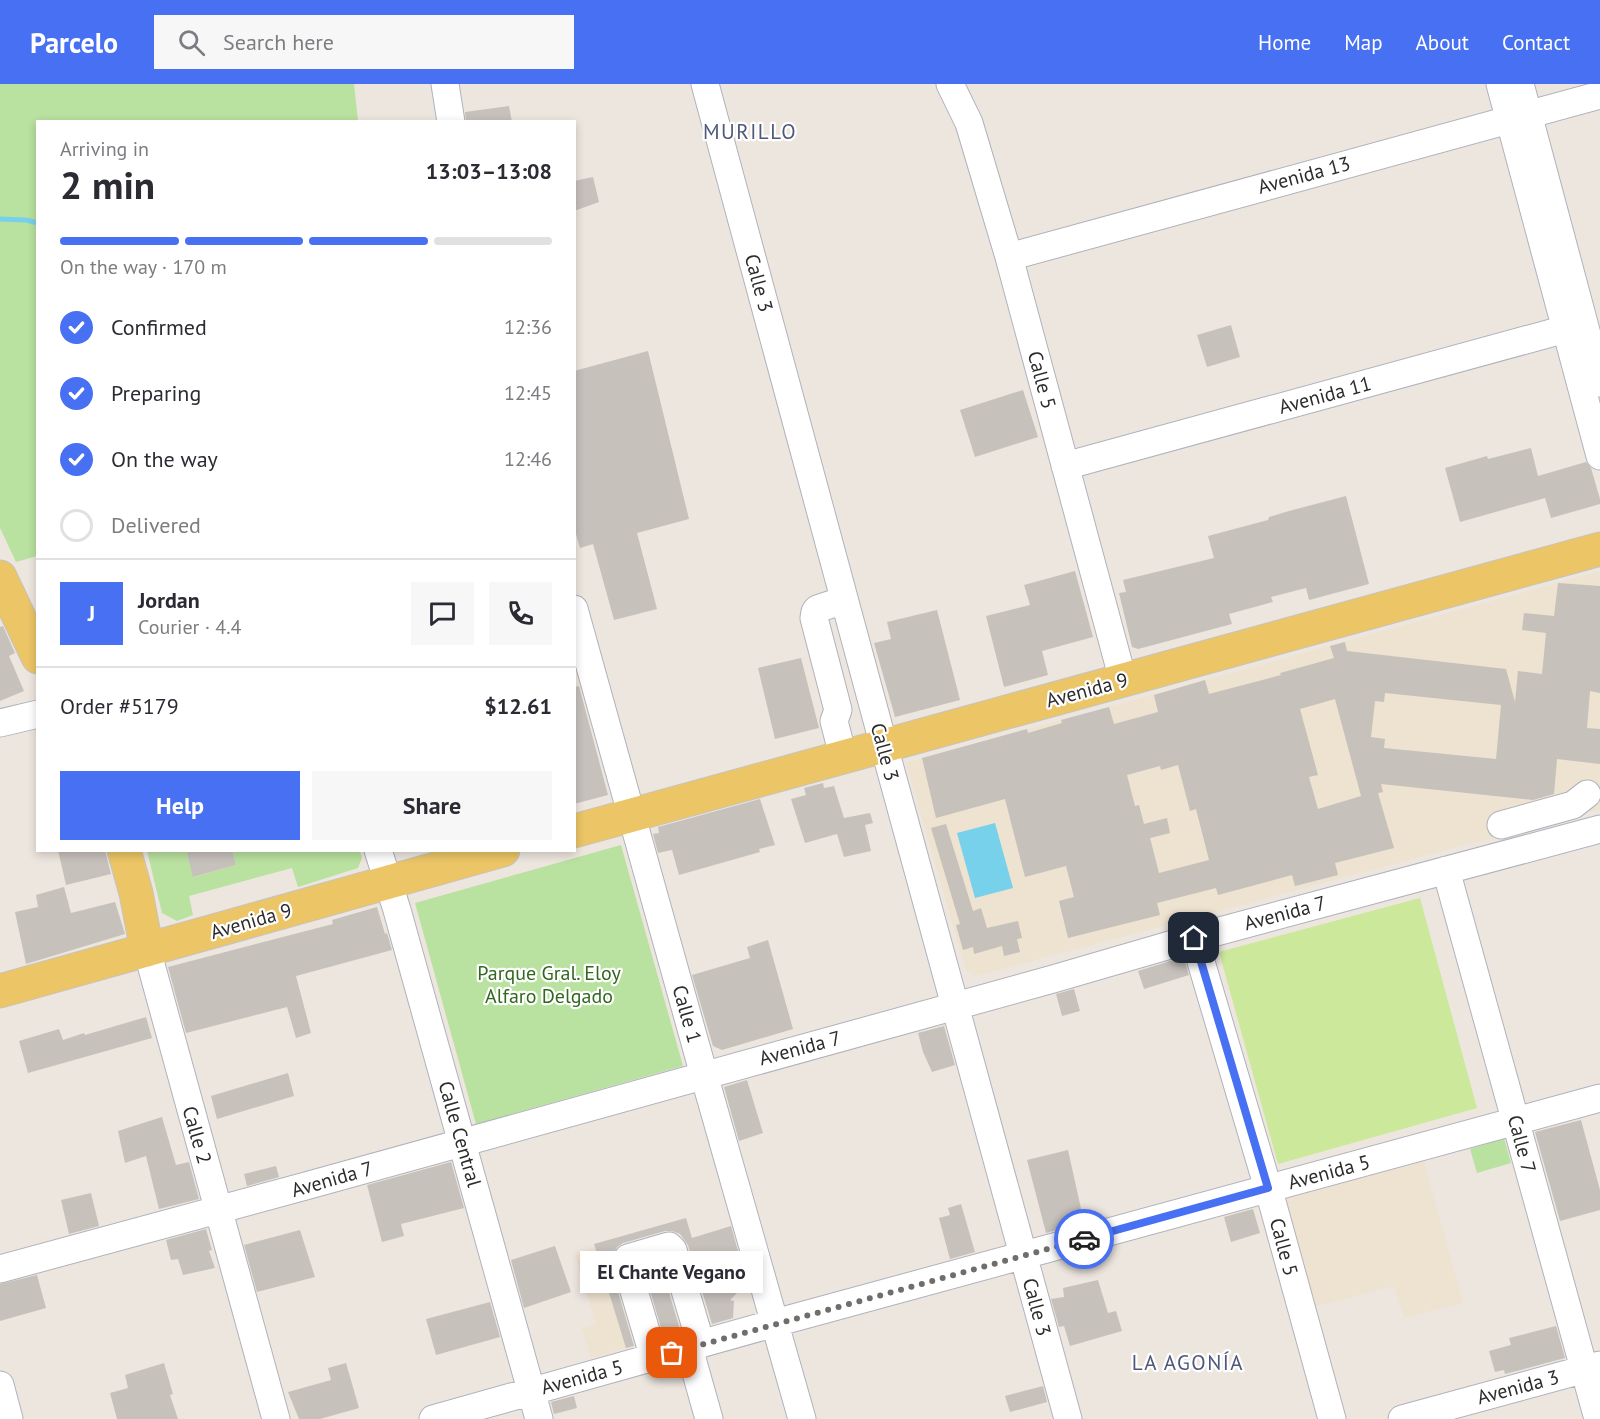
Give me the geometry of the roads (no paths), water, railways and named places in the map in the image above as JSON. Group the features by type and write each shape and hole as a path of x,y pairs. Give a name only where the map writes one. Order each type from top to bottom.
{"main road":[{"name":"Avenida 9","path":"576,830 1600,549"},
{"path":"0,577 36,653"},
{"name":"Calle 2","path":"125,852 136,893 147,950"},
{"name":"Avenida 9","path":"0,991 496,852"}],"street":[{"path":"445,84 451,120"},
{"name":"Calle 3","path":"705,84 1068,1419"},
{"name":"Calle 5","path":"950,84 969,123 1009,257 1123,680"},
{"path":"1500,84 1519,116 1575,327 1600,456"},
{"path":"1519,116 1520,84"},
{"name":"Avenida 13","path":"1009,257 1600,95"},
{"path":"1575,327 1600,383"},
{"name":"Avenida 11","path":"1065,466 1575,327"},
{"path":"843,756 834,721 838,710 814,612 844,600"},
{"name":"Calle 1","path":"576,616 802,1419"},
{"path":"0,723 36,714"},
{"path":"1502,825 1573,805 1594,790 1600,829"},
{"name":"Avenida 7","path":"0,1269 1194,938 1600,829"},
{"name":"Calle Central","path":"379,852 397,910 538,1419"},
{"name":"Calle 7","path":"1446,870 1516,1121 1592,1367 1598,1419"},
{"name":"Calle 5","path":"1194,938 1268,1188 1332,1419"},
{"name":"Calle 2","path":"147,950 276,1419"},
{"name":"Avenida 5","path":"433,1419 530,1391 652,1349 775,1323 1600,1098"},
{"path":"652,1349 626,1260 669,1246 673,1250 696,1340 709,1419"},
{"name":"Avenida 3","path":"1402,1419 1592,1367"},
{"path":"0,1385 9,1419"}],"water":[{"path":"995,823 1013,888 975,898 957,833"}],"waterway":[{"path":"0,219 36,222"}],"place":[{"name":"El Chante Vegano","path":"672,1353"}],"district":[{"name":"MURILLO","path":"750,132"},
{"name":"LA AGONÍA","path":"1188,1363"}],"park label":[{"name":"Parque Gral. Eloy Alfaro Delgado","path":"549,984"}]}
